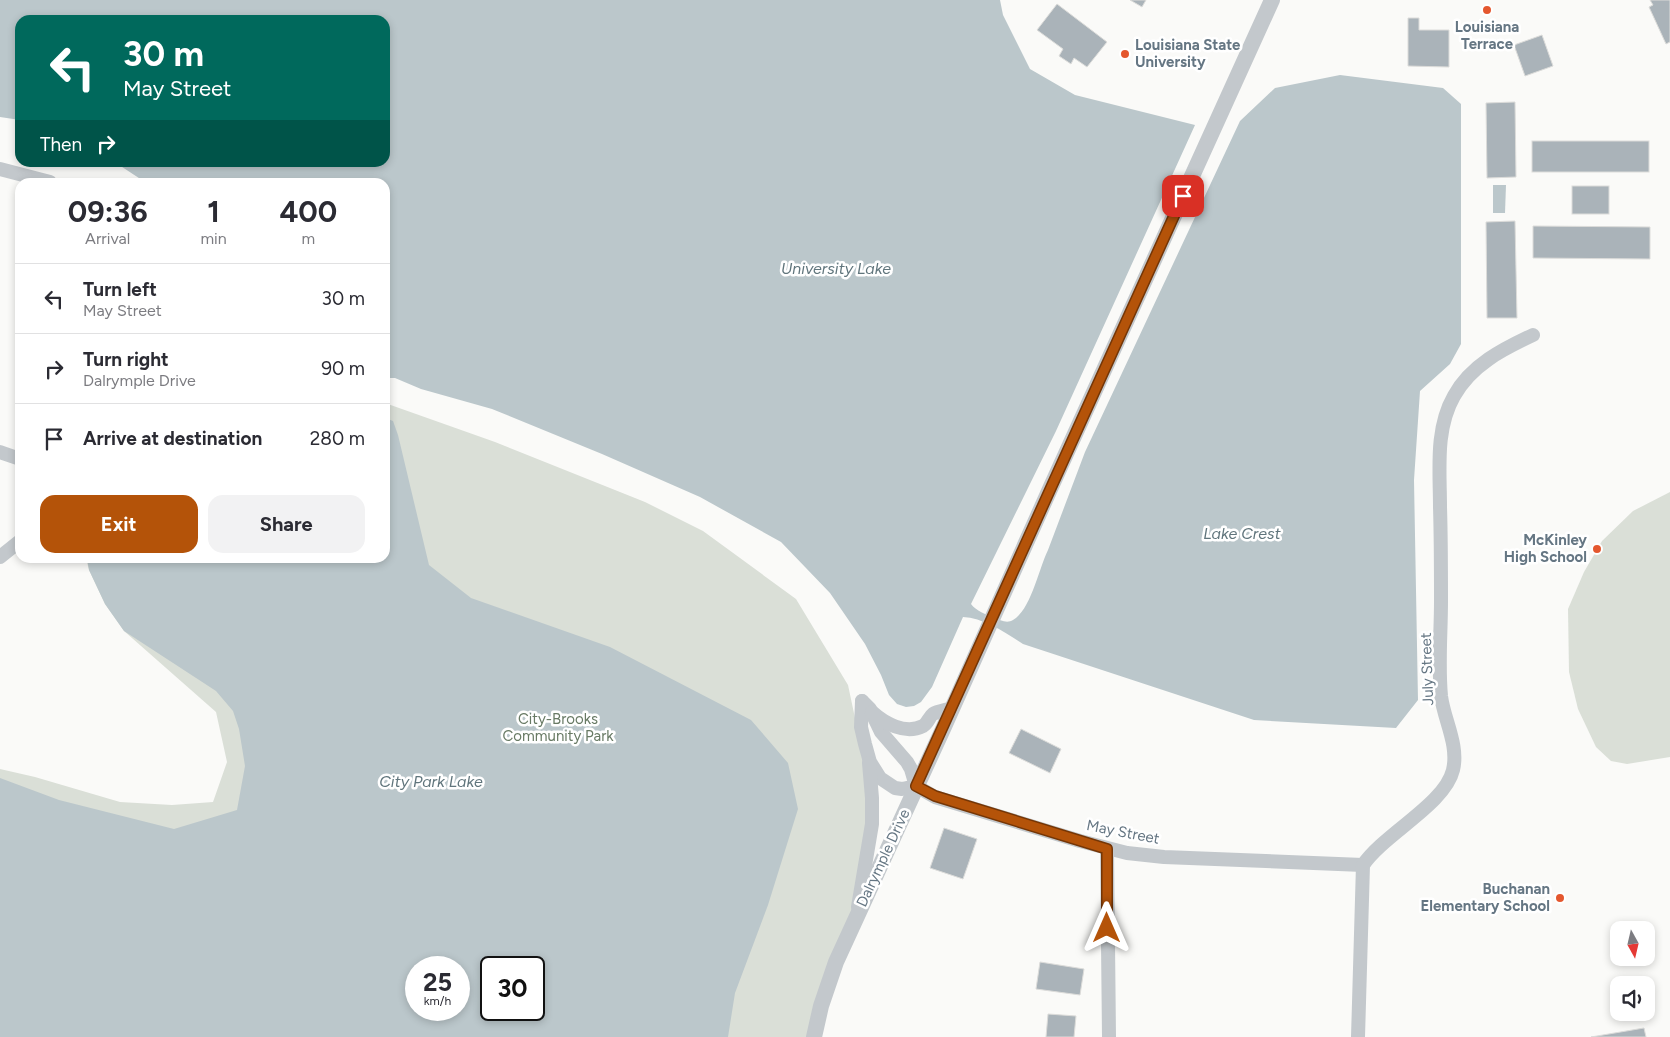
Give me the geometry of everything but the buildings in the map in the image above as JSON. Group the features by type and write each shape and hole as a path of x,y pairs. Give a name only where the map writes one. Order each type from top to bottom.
{"street":[{"name":"Dalrymple Drive","path":"814,1037 829,981 858,913 1272,0"},
{"path":"0,169 35,178"},
{"name":"July Street","path":"1363,865 1376,849 1436,798 1448,781 1454,768 1452,745 1441,697 1440,684 1440,445 1442,429 1448,409 1461,385 1486,360 1534,335"},
{"path":"0,452 15,457"},
{"path":"0,557 15,545"},
{"name":"May Street","path":"870,710 862,701 861,727 868,752 880,778 895,788 902,789 916,786 935,796 1107,849 1136,854 1164,857 1363,865"},
{"path":"870,710 887,723 909,729 921,727 926,724 933,714 952,708"},
{"path":"870,710 881,732 911,769 916,786"},
{"path":"858,913 872,824 868,752"},
{"path":"1107,849 1109,1037"},
{"path":"1358,1037 1363,865"}],"green space":[{"name":"City Park Lake","path":"390,405 495,442 645,502 703,531 796,599 848,685 872,798 857,913 816,1037 0,1037 0,769 35,777 120,802 172,805 213,802 227,762 216,712 124,631 105,604 87,563 390,563"},
{"path":"1670,492 1670,757 1627,764 1611,761 1596,747 1578,709 1569,672 1568,609 1584,572 1602,541 1633,511"}],"water":[{"name":"University Lake","path":"0,0 1000,0 1003,15 1030,69 1075,95 1195,125 1056,431 971,604 981,612 1006,622 1013,620 1019,615 1030,598 1085,452 1240,121 1275,88 1340,75 1443,88 1461,104 1461,344 1450,364 1420,391 1414,480 1418,700 1396,728 1254,720 1023,644 987,623 963,617 932,687 921,702 914,706 906,707 897,704 889,695 865,644 830,593 781,542 700,497 602,454 492,409 421,389 395,378 390,378 390,178 139,178 122,167 390,167 390,15 15,15 15,119 0,117"},
{"path":"1493,185 1506,185 1505,213 1493,213"},
{"name":"City Park Lake","path":"390,420 393,421 429,565 471,598 610,647 751,720 788,763 798,809 768,905 735,993 728,1037 0,1037 0,778 59,800 174,829 237,810 245,766 239,729 233,711 216,691 124,631 105,604 89,570 88,563 390,563"}],"place":[{"name":"Louisiana Terrace","path":"1487,10"},
{"name":"Louisiana State University","path":"1125,54"},
{"name":"McKinley High School","path":"1597,549"},
{"name":"Buchanan Elementary School","path":"1560,898"}],"route":[{"path":"1107,928 1107,849 935,796 916,786 1183,196"}],"water label":[{"name":"Lake Crest","path":"1242,533"}],"park label":[{"name":"City-Brooks Community Park","path":"558,728"}]}
